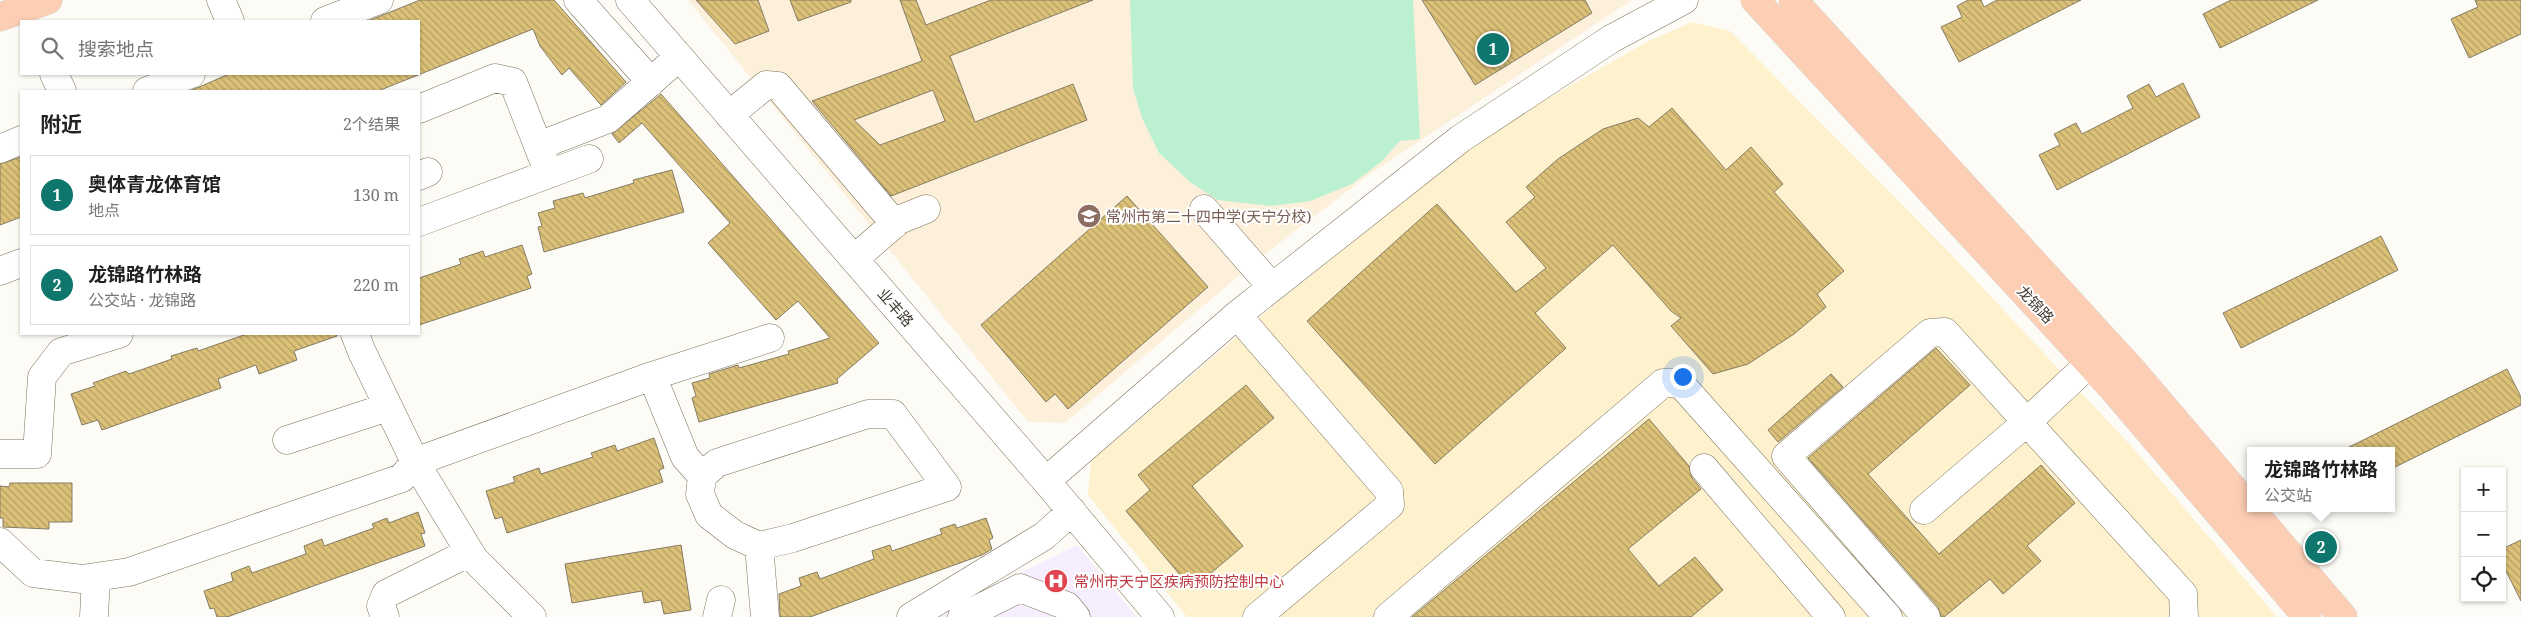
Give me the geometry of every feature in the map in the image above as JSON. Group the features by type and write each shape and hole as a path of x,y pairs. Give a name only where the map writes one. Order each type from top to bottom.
{"main road":[{"name":"龙锦路","path":"1755,0 2090,363 2307,617"},
{"name":"龙锦路","path":"1793,0 2132,370 2247,505"},
{"path":"0,17 35,10"},
{"name":"龙锦路","path":"2253,512 2343,617"}],"street":[{"path":"221,0 230,20"},
{"path":"328,20 379,0"},
{"path":"578,0 651,82"},
{"name":"业丰路","path":"630,0 1072,511 1160,617"},
{"path":"1046,481 1237,315 1460,139 1611,39 1684,0"},
{"path":"538,146 608,118 679,57"},
{"path":"54,75 62,90"},
{"path":"420,109 495,78 512,82 549,174"},
{"path":"729,115 766,85 778,86 894,224"},
{"path":"0,149 20,140"},
{"path":"420,222 589,160"},
{"path":"854,260 894,224 926,209"},
{"path":"1204,209 1272,287"},
{"path":"0,271 20,263"},
{"path":"1237,315 1389,491 1390,505 1257,617"},
{"path":"1926,617 1786,456 1930,333 1945,332 2183,594 2184,617"},
{"path":"0,454 37,454 42,377 61,352 116,335"},
{"path":"355,335 415,462 470,552 522,614"},
{"path":"0,542 33,573 82,579 129,572 402,478 415,462 652,376 770,338"},
{"path":"1924,510 2027,422 2090,363"},
{"path":"652,376 684,457 702,476"},
{"path":"1388,617 1663,383 1680,383 1888,617"},
{"path":"287,440 388,407"},
{"path":"868,414 892,414 947,487 793,538 759,546 735,535 709,515 700,494 702,476 718,463 727,460 868,414"},
{"path":"1704,468 1820,613 1854,579"},
{"path":"911,617 1044,536 1072,511"},
{"path":"759,546 765,617"},
{"path":"385,617 381,606 386,594 470,552"},
{"path":"94,617 96,577"},
{"path":"962,617 1020,588 1067,606 1076,617"}],"shaded area":[{"name":"常州市第二十四中学(天宁分校)","path":"688,0 1632,0 1370,174 1261,257 1065,423 1028,422"},
{"path":"1692,22 1730,31 1950,253 2133,448 2277,617 1187,617 1088,495 1091,461 1279,301 1496,128 1647,42"},
{"name":"常州市天宁区疾病预防控制中心","path":"1077,545 1137,617 931,617"}],"green space":[{"path":"1130,0 1413,0 1420,139 1400,141 1381,162 1352,184 1310,201 1271,206 1218,200 1190,182 1159,153 1142,118 1133,88"}],"building":[{"path":"420,0 554,0 626,82 601,105 569,68 562,75 540,46 533,29 420,74 420,20 370,20"},
{"path":"696,0 758,0 769,31 735,44"},
{"path":"790,0 851,0 851,2 798,21"},
{"path":"900,0 916,0 926,25 991,0 1093,0 950,56 975,122 1073,84 1087,120 891,196 812,101 922,61","holes":["933,90 945,121 880,145 854,120"]},
{"path":"1422,0 1585,0 1592,13 1475,85"},
{"path":"1968,0 1981,0 1984,7 1997,0 2081,0 1959,62 1941,27 1962,17 1957,6"},
{"path":"2231,0 2318,0 2220,48 2203,14"},
{"path":"2475,0 2521,0 2521,34 2469,58 2451,19 2478,7"},
{"path":"227,75 418,75 380,90 192,90"},
{"path":"2183,83 2200,117 2057,190 2039,155 2060,145 2054,134 2076,123 2082,134 2133,108 2127,96 2149,84 2156,97"},
{"path":"661,94 879,343 837,379 838,383 699,422 692,398 696,396 692,383 710,378 709,374 738,365 739,368 789,354 788,351 830,338 798,301 776,320 708,243 730,223 642,123 619,143 612,134"},
{"path":"1672,108 1726,170 1751,147 1783,184 1774,192 1844,271 1817,294 1826,307 1794,334 1748,364 1713,374 1671,326 1681,318 1671,311 1613,245 1535,313 1566,348 1435,464 1307,321 1437,204 1516,292 1546,268 1506,222 1535,197 1526,187 1558,159 1603,129 1638,118 1649,127"},
{"path":"20,157 20,217 0,225 0,164"},
{"path":"672,170 684,212 544,252 538,227 542,226 538,213 555,208 553,201 583,193 585,198 634,183 633,180"},
{"path":"1127,196 1208,287 1068,409 1055,394 1046,402 981,325"},
{"path":"2381,236 2398,270 2241,348 2223,313"},
{"path":"522,245 532,274 527,276 531,288 420,325 420,278 461,264 459,259 483,251 485,257"},
{"path":"244,335 337,335 294,351 297,360 259,374 256,365 218,379 221,388 102,430 98,420 82,425 71,394 95,386 93,383 126,371 129,374 172,359 171,356 197,348 198,351"},
{"path":"1936,348 1970,385 1868,474 1939,554 2041,465 2075,503 2027,546 2041,561 2003,594 1990,579 1944,617 1941,617 1938,607 1808,458"},
{"path":"2507,369 2521,397 2521,405 2395,467 2395,447 2349,447"},
{"path":"1831,374 1843,387 1778,442 1768,430"},
{"path":"1246,385 1274,418 1192,486 1243,546 1192,589 1126,511 1150,490 1138,475"},
{"path":"1649,419 1689,466 1692,478 1701,489 1628,549 1659,586 1695,557 1723,590 1691,617 1412,617"},
{"path":"654,438 664,468 659,470 663,482 507,533 502,517 495,519 486,491 515,482 513,477 539,468 541,474 593,457 591,453 615,445 617,451"},
{"path":"10,483 72,483 72,522 49,522 49,529 3,527 3,518 0,518 0,486 9,487"},
{"path":"418,512 425,533 421,534 425,546 227,617 217,617 214,608 210,609 204,591 233,581 231,573 249,566 252,573 306,554 304,546 322,539 324,546 374,528 372,524 387,518 389,523"},
{"path":"986,518 993,538 989,540 992,549 982,555 810,617 780,617 779,594 801,586 799,578 817,572 820,579 874,559 872,551 890,545 892,551 942,534 940,529 955,524 957,528"},
{"path":"2521,540 2521,601 2506,571 2506,547"},
{"path":"681,545 691,610 664,614 661,600 644,603 642,591 572,603 565,564"}],"place":[{"name":"奥体青龙体育馆","path":"1493,49"},
{"name":"常州市第二十四中学(天宁分校)","path":"1089,216"},
{"name":"龙锦路竹林路","path":"2321,547"},
{"name":"常州市天宁区疾病预防控制中心","path":"1056,581"}]}
